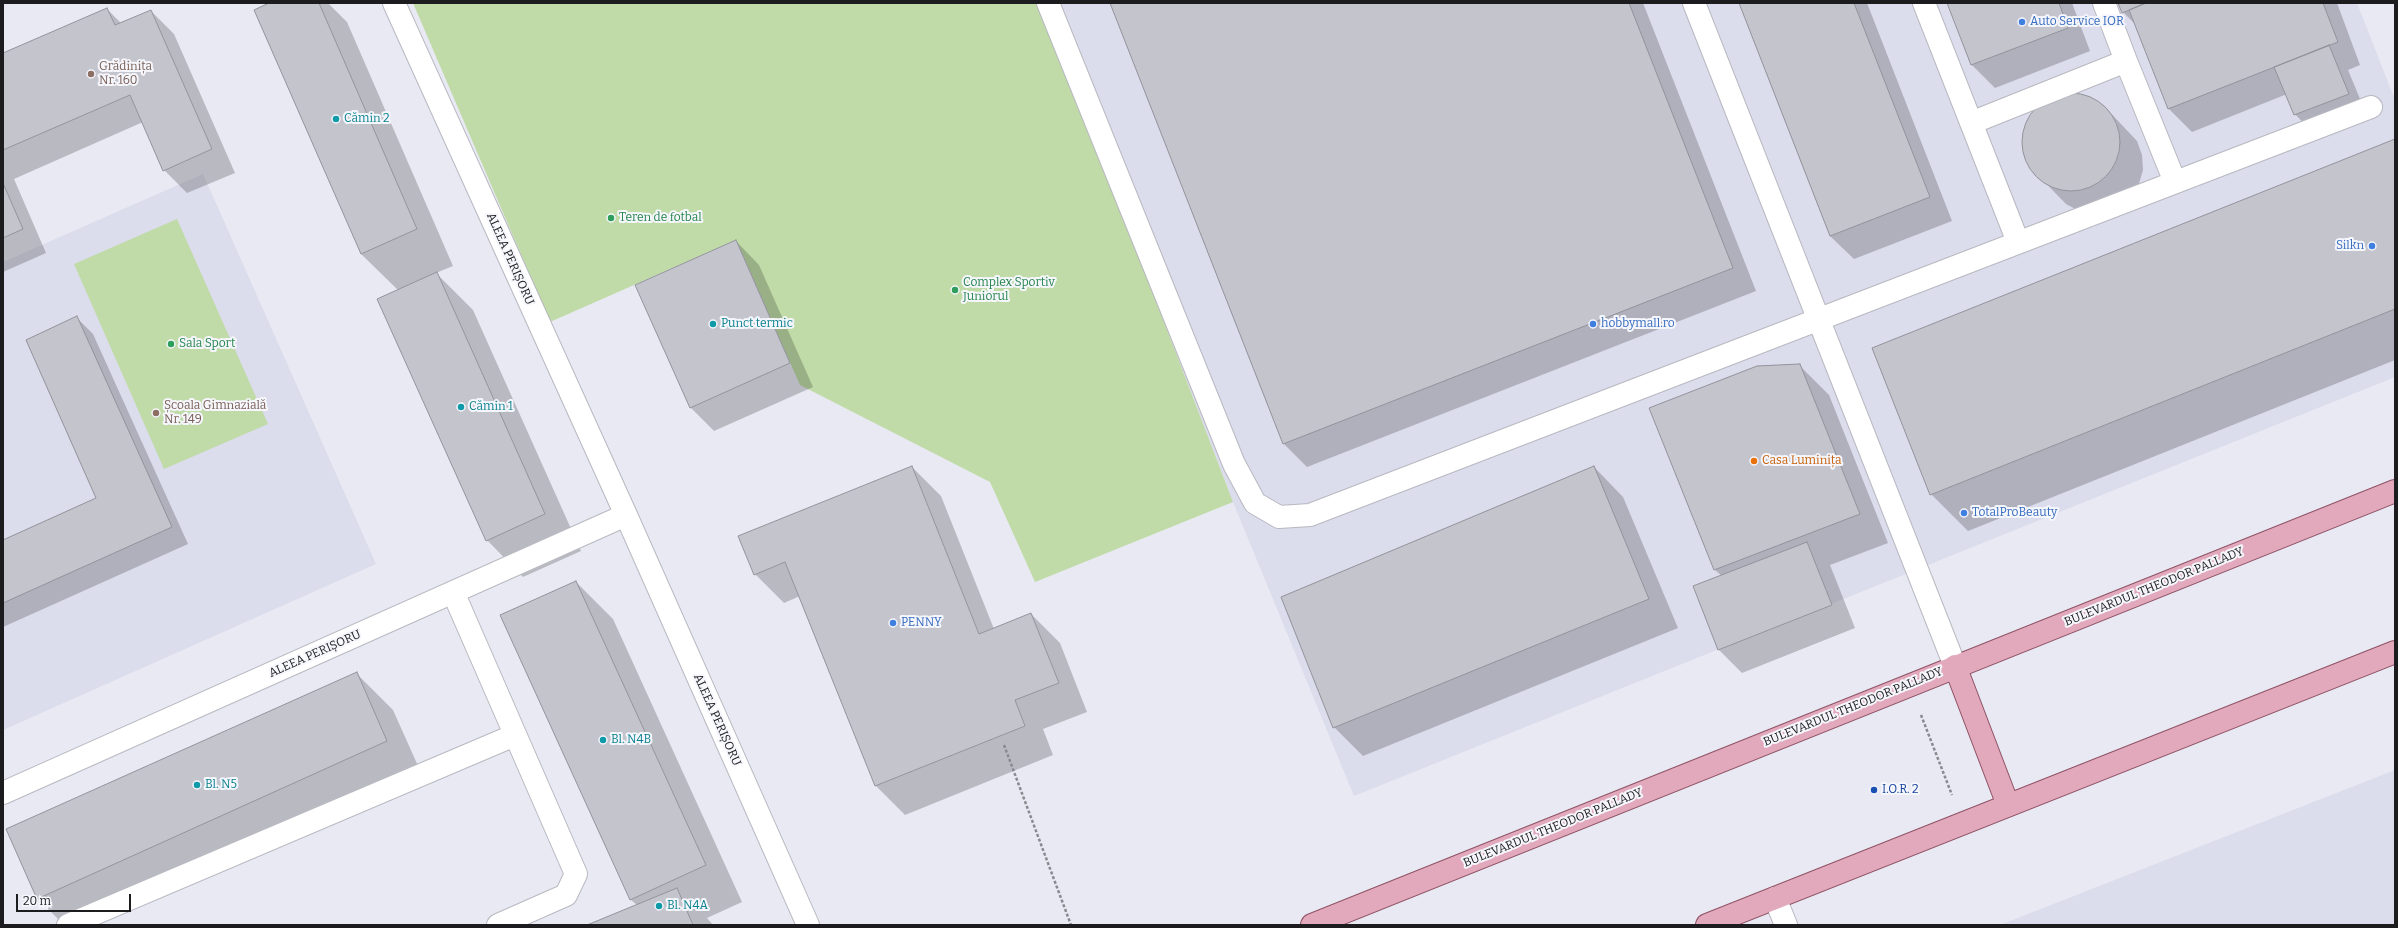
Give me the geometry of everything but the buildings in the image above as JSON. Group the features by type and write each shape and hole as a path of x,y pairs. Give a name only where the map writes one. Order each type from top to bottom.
{"main road":[{"name":"BULEVARDUL THEODOR PALLADY","path":"1312,925 1909,684 2395,491"},
{"path":"1707,925 2395,652"},
{"path":"1955,666 2008,805"}],"street":[{"name":"ALEEA PERIȘORU","path":"394,3 626,515 808,925"},
{"path":"1048,3 1234,464 1255,503 1279,517 1310,515 1820,320 2018,242 2370,107"},
{"path":"1694,3 1955,666"},
{"path":"1924,3 2018,242"},
{"path":"2104,3 2175,182"},
{"path":"1971,122 2126,61"},
{"name":"ALEEA PERIȘORU","path":"3,793 626,515"},
{"path":"453,592 576,874 566,895 498,925"},
{"path":"68,925 515,735"},
{"path":"1775,898 1786,925"}],"path":[{"path":"1909,684 1963,823"},
{"path":"1004,745 1071,925"}],"shaded area":[{"path":"1042,3 2357,3 2395,100 2395,377 1354,796 1233,502"},
{"name":"Școala Gimnazială Nr. 149","path":"203,174 376,564 3,730 3,262"},
{"path":"2395,770 2395,925 2000,925"}],"green space":[{"name":"Complex Sportiv Juniorul","path":"413,3 1042,3 1233,502 1035,582 990,482 800,385 736,240 550,322"},
{"name":"Sala Sport","path":"177,219 268,424 164,469 74,264"}],"place":[{"name":"Auto Service IOR","path":"2022,22"},
{"name":"Grădinița Nr. 160","path":"91,74"},
{"name":"Cămin 2","path":"336,119"},
{"name":"Teren de fotbal","path":"611,218"},
{"name":"Silkn","path":"2372,246"},
{"name":"Complex Sportiv Juniorul","path":"955,290"},
{"name":"Punct termic","path":"713,324"},
{"name":"hobbymall.ro","path":"1593,324"},
{"name":"Sala Sport","path":"171,344"},
{"name":"Cămin 1","path":"461,407"},
{"name":"Școala Gimnazială Nr. 149","path":"156,413"},
{"name":"Casa Luminița","path":"1754,461"},
{"name":"TotalProBeauty","path":"1964,513"},
{"name":"PENNY","path":"893,623"},
{"name":"Bl. N4B","path":"603,740"},
{"name":"Bl. N5","path":"197,785"},
{"name":"I.O.R. 2","path":"1874,790"},
{"name":"Bl. N4A","path":"659,906"}]}
